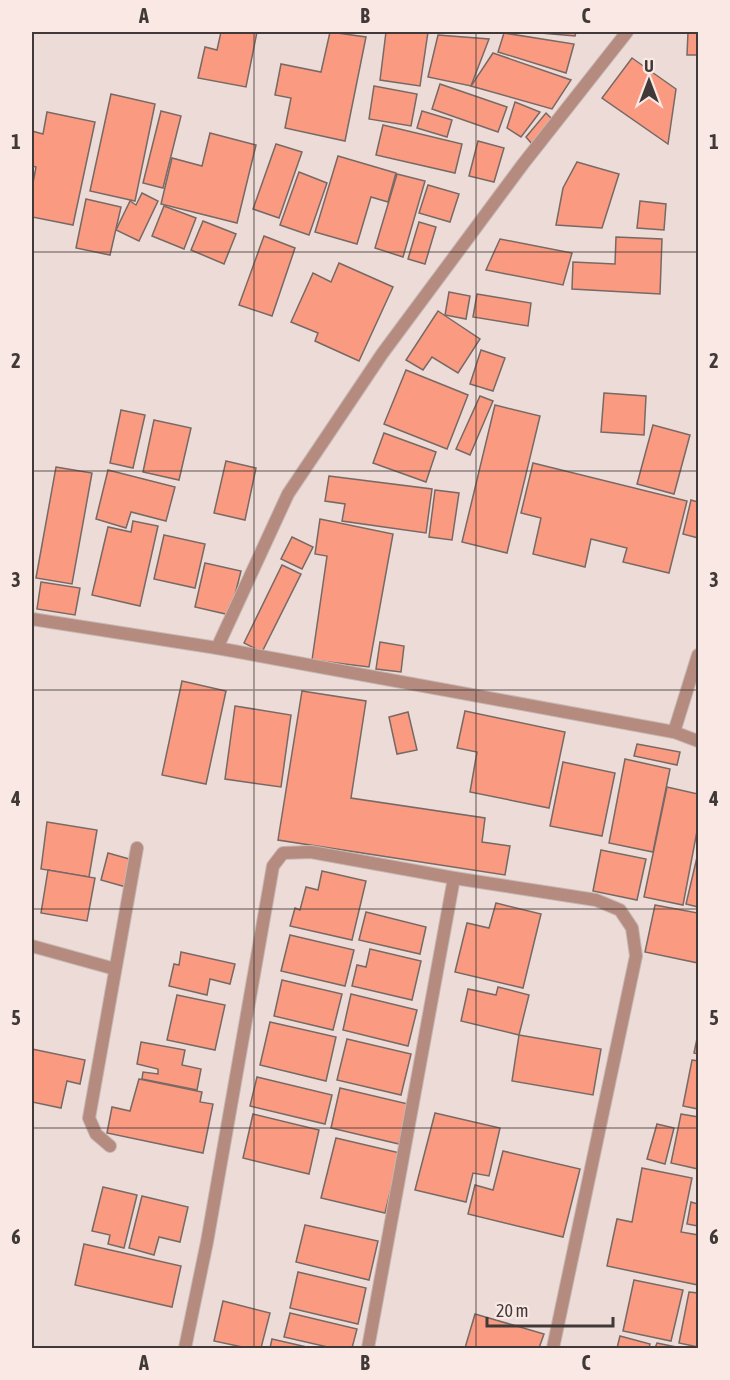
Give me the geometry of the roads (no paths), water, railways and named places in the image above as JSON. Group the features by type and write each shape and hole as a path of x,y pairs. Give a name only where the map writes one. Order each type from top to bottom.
{"street":[{"path":"217,648 288,494 382,354 524,164 627,32"},
{"path":"32,619 217,648 674,732 699,741"},
{"path":"674,732 699,655"},
{"path":"110,1146 96,1134 89,1118 137,848"},
{"path":"185,1348 207,1242 273,866 283,853 311,852 454,878 596,900 621,910 632,928 636,956 553,1348"},
{"path":"368,1348 454,878"},
{"path":"32,946 115,969"}]}
